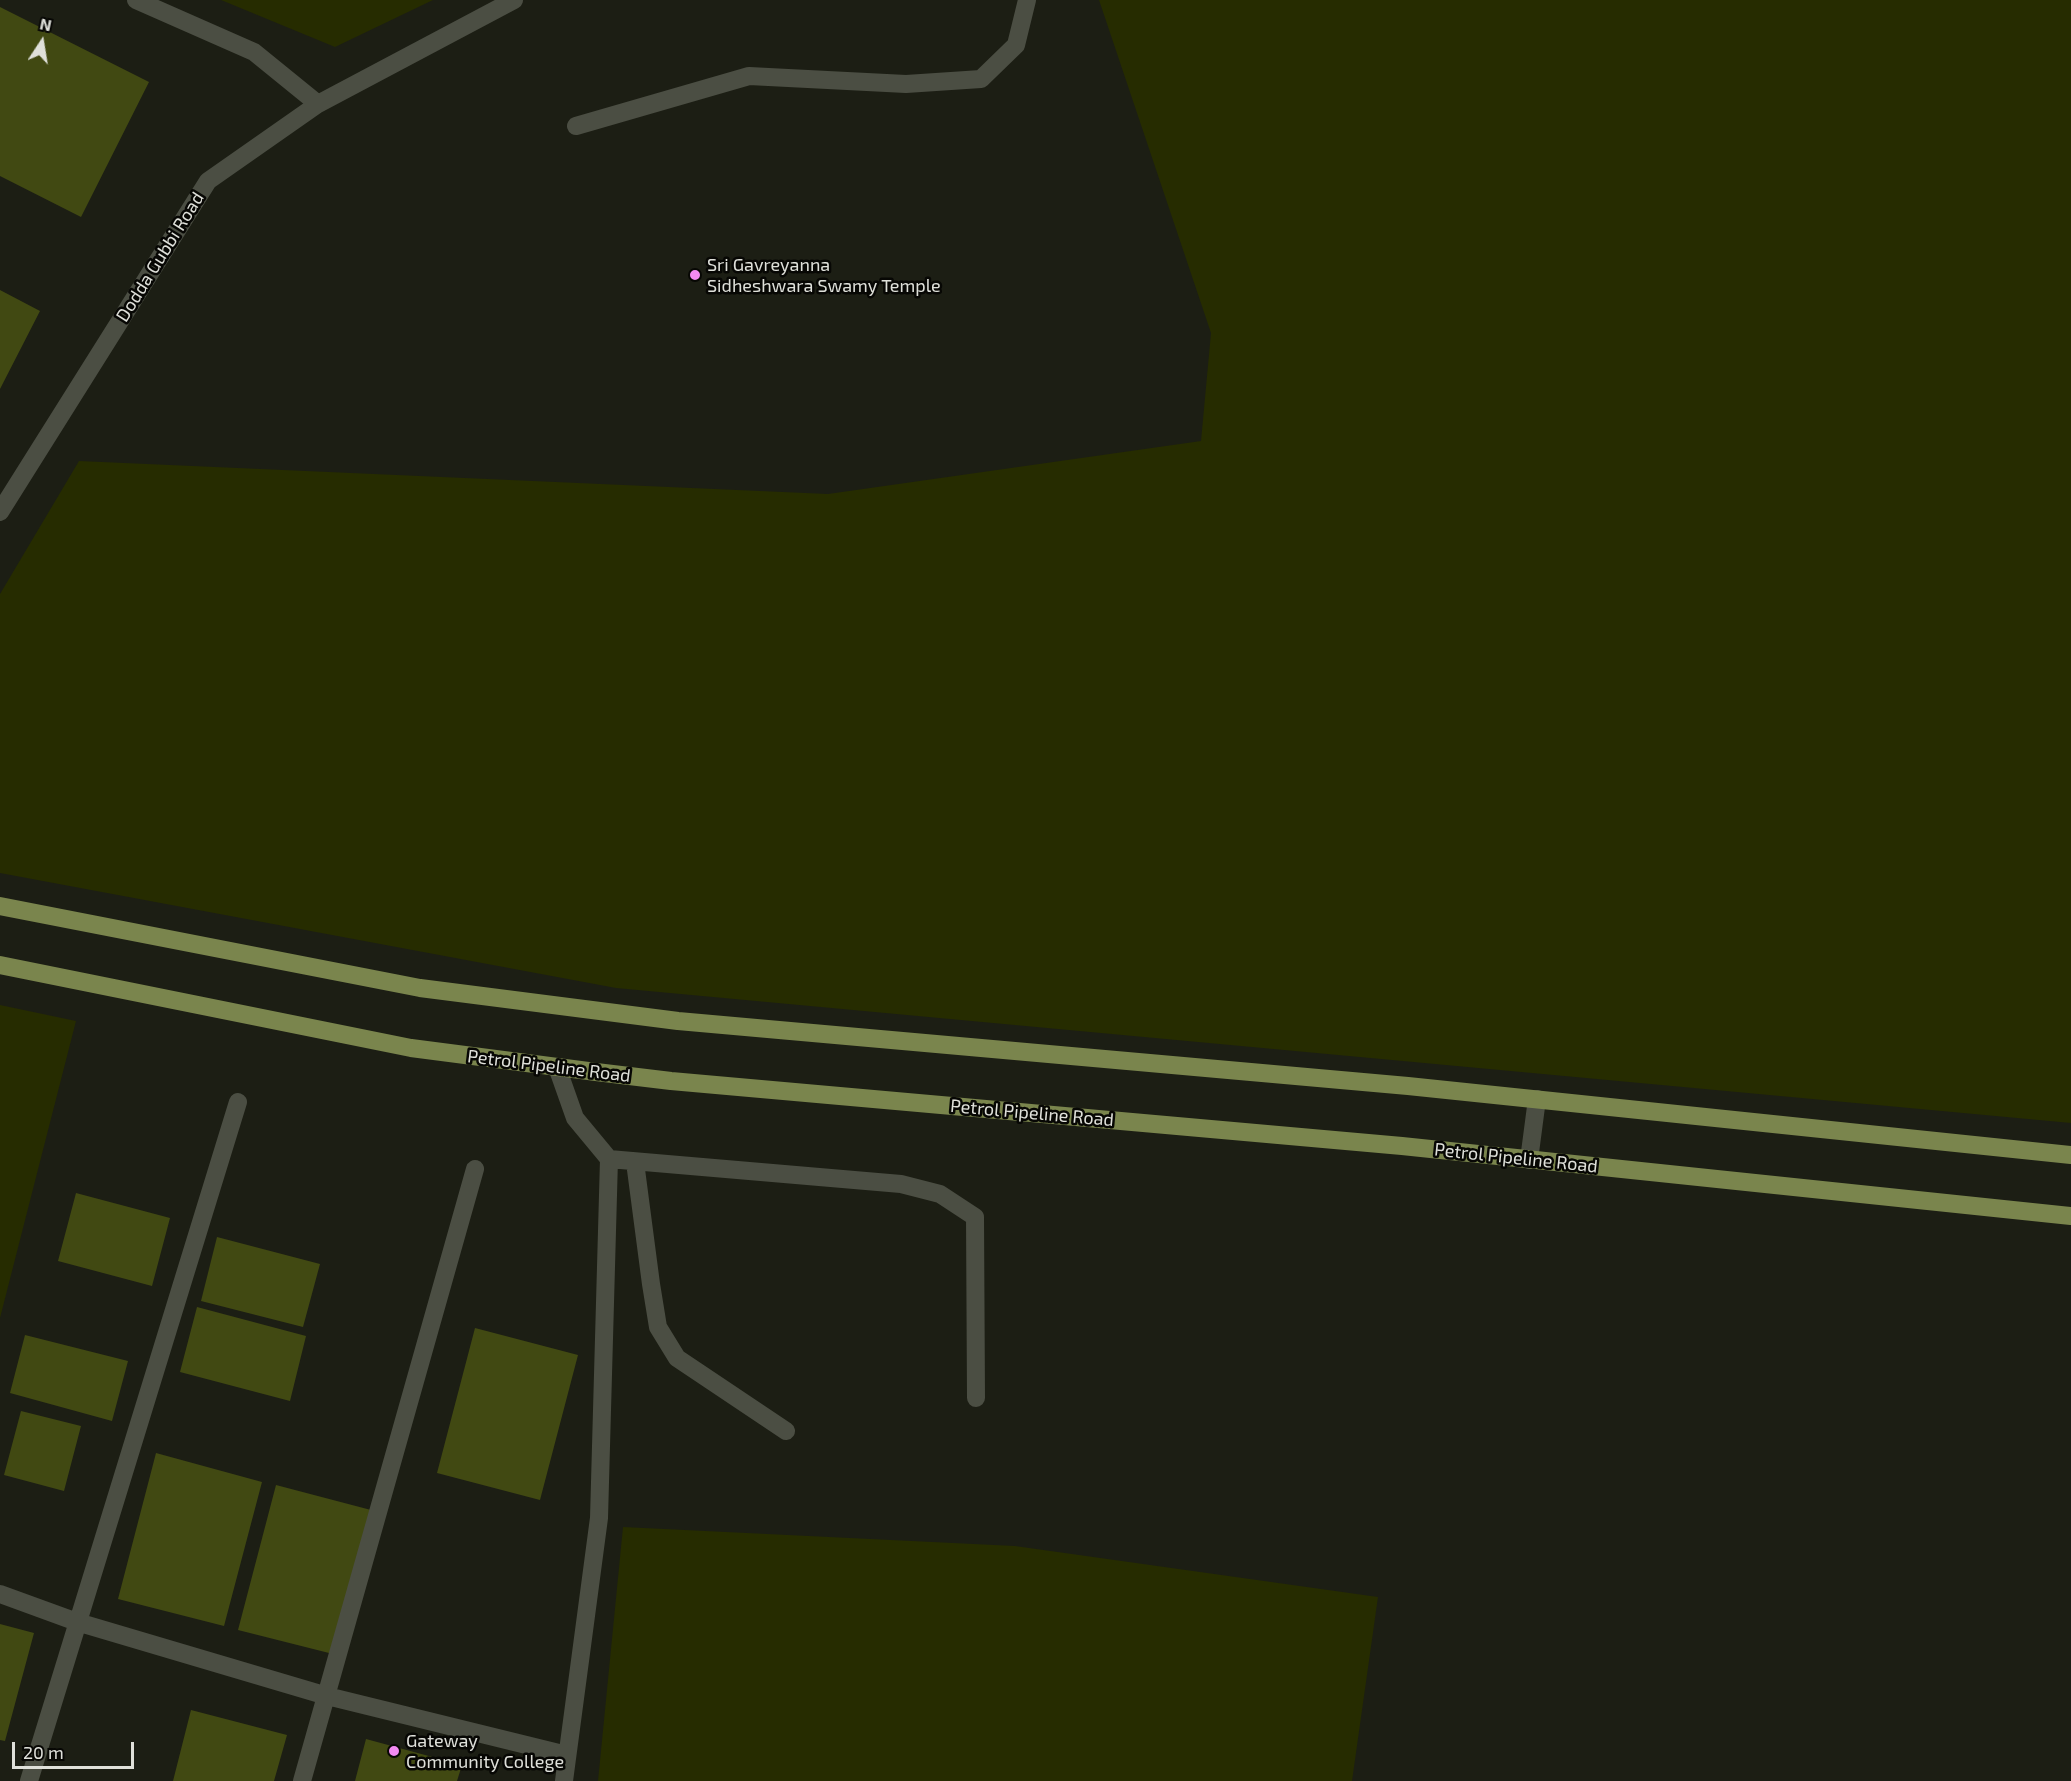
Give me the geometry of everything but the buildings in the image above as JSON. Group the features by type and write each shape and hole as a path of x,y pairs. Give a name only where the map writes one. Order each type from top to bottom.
{"main road":[{"path":"0,906 420,988 678,1021 1408,1086 2071,1155"},
{"name":"Petrol Pipeline Road","path":"0,966 411,1048 671,1081 1402,1146 2071,1216"}],"street":[{"path":"136,0 254,52 318,104"},
{"name":"Dodda Gubbi Road","path":"0,512 208,182 318,104 514,0"},
{"path":"576,126 750,76 906,84 981,79 1016,45 1027,0"},
{"path":"557,1067 576,1118 609,1159 599,1518 564,1781"},
{"path":"1529,1160 1537,1099"},
{"path":"29,1781 238,1102"},
{"path":"609,1159 901,1184 940,1194 975,1218 976,1398"},
{"path":"635,1162 658,1327 677,1358 786,1431"},
{"path":"302,1781 475,1169"},
{"path":"0,1594 77,1622 327,1696 567,1755"}],"green space":[{"path":"221,0 433,0 335,47"},
{"path":"1099,0 2071,0 2071,1123 616,988 0,873 0,594 79,461 828,494 1201,441 1211,333"},
{"path":"0,1005 76,1021 0,1318"},
{"path":"623,1527 1015,1546 1378,1597 1352,1781 598,1781"}],"place":[{"name":"Sri Gavreyanna Sidheshwara Swamy Temple","path":"695,275"},
{"name":"Gateway Community College","path":"394,1751"}]}
